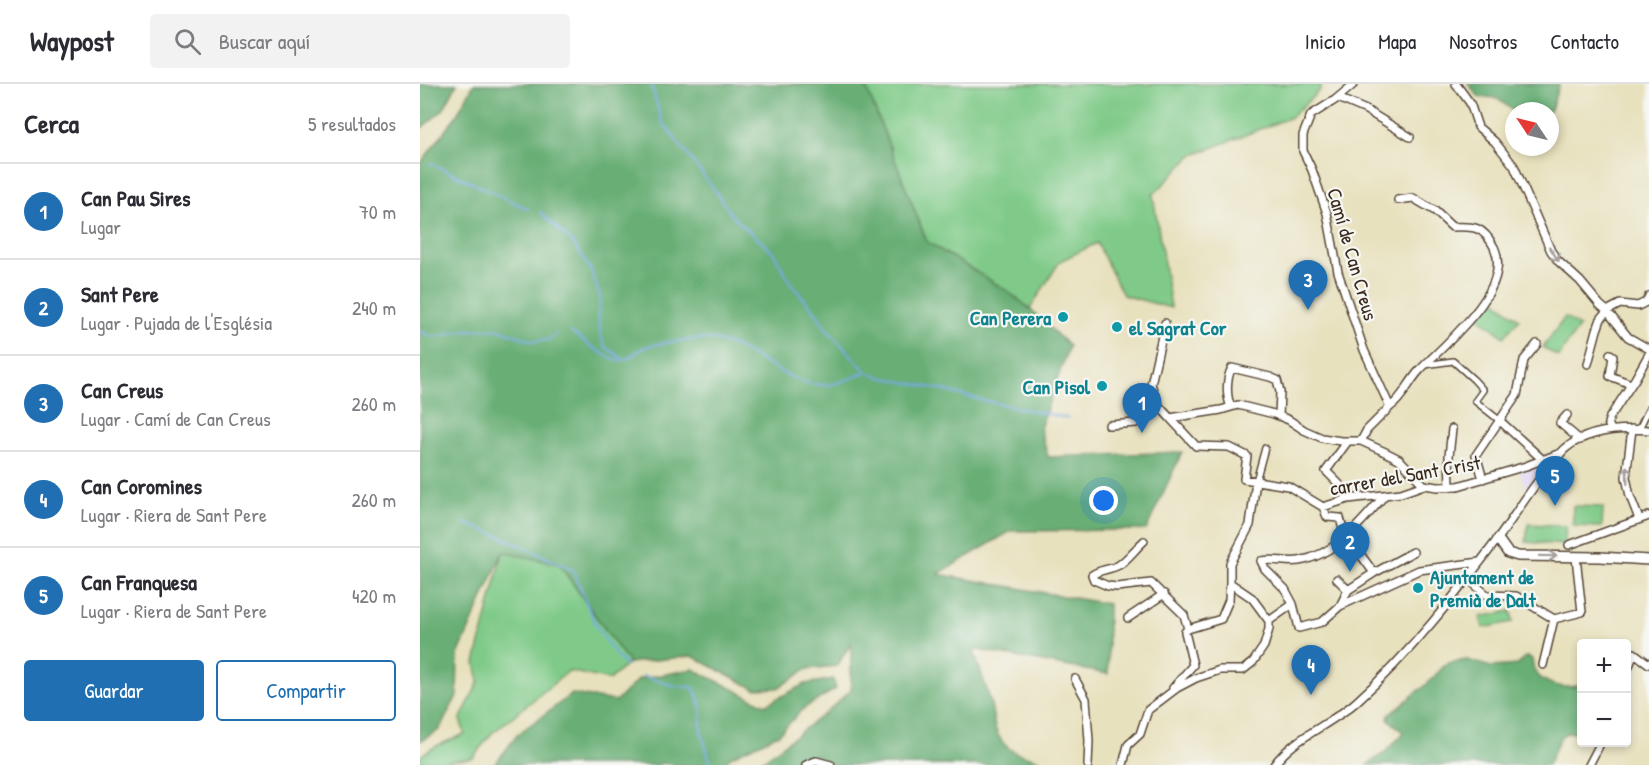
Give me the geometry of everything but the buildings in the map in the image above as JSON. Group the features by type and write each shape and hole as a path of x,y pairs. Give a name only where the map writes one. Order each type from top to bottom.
{"street":[{"name":"Camí de Can Creus","path":"1354,84 1338,98 1311,115 1304,135 1303,151 1327,213 1338,272 1364,350 1390,407"},
{"path":"1456,84 1470,103 1478,127 1495,142 1514,166 1555,256 1580,281 1628,337 1649,349"},
{"path":"1338,98 1366,110 1410,137"},
{"path":"1361,441 1367,429 1397,402 1416,373 1473,317 1487,297 1498,271 1496,253 1488,236 1472,226 1452,227 1435,212 1413,198 1398,200"},
{"path":"1588,364 1597,330 1607,311 1620,304 1638,306 1646,302 1649,296"},
{"path":"1165,323 1151,384 1158,405 1196,446 1229,447 1247,456 1244,479 1256,481"},
{"path":"1483,479 1476,455 1517,395 1524,360 1537,344"},
{"path":"1610,354 1613,356 1610,376 1632,384"},
{"path":"1611,430 1608,423 1610,417 1649,354"},
{"path":"1425,365 1453,362 1483,390 1475,401 1542,460"},
{"path":"1231,407 1228,390 1229,374 1233,368 1277,380 1280,392 1279,416"},
{"path":"1109,425 1136,423 1158,405"},
{"path":"1170,418 1238,405 1279,416 1322,438 1361,441 1399,459 1424,485"},
{"path":"1569,545 1646,518 1630,496 1626,477 1635,429 1649,408"},
{"path":"1567,415 1560,423 1580,440"},
{"path":"1450,486 1449,456 1452,429"},
{"path":"1274,765 1286,750 1355,704 1400,660 1498,539 1545,471 1566,447 1611,430 1649,430"},
{"path":"1348,441 1326,471 1340,485 1348,499"},
{"path":"1168,695 1193,665 1185,632 1188,629 1221,619 1229,600 1230,563 1250,525 1256,481 1265,448"},
{"name":"carrer del Sant Crist","path":"1256,481 1288,486 1323,507 1348,499 1401,493 1424,485 1458,486 1561,453"},
{"path":"1384,496 1346,537 1313,558 1295,561 1269,559 1261,561 1265,569 1285,589 1293,604 1299,628 1322,622 1340,606 1419,570 1480,562"},
{"path":"1323,507 1327,518 1340,518 1346,537 1374,573"},
{"path":"1498,539 1508,553 1518,556 1649,560"},
{"path":"1144,541 1117,566 1099,570 1092,575 1094,580 1117,587 1151,583 1184,615 1188,629"},
{"path":"1340,606 1347,590 1413,552"},
{"path":"1467,578 1487,595 1516,596 1554,619 1582,612 1576,557"},
{"path":"1337,579 1347,590"},
{"path":"1123,765 1128,745 1140,734 1148,710 1177,688 1196,678 1220,670 1243,670 1253,662 1264,646 1269,621 1252,598 1230,583"},
{"path":"1128,618 1164,594"},
{"path":"1269,621 1293,604"},
{"path":"1543,665 1554,619"},
{"path":"1631,661 1634,653 1649,664"},
{"path":"1075,679 1086,699 1088,765"},
{"path":"1589,765 1598,747"},
{"path":"806,765 816,761 831,765"}],"shaded area":[{"path":"1537,466 1540,472 1527,489 1519,472"}],"green space":[{"path":"420,84 457,84 443,110 420,129"},
{"path":"474,84 865,84 927,242 1006,290 1069,346 1040,428 1048,457 1182,452 1146,530 1011,531 938,574 1108,604 1108,674 973,649 1000,739 1014,752 1041,761 1046,765 818,765 816,755 786,765 757,765 824,714 851,690 851,643 837,666 807,669 778,688 755,689 692,656 629,663 559,564 503,552 458,655 457,696 439,730 420,741 420,164 456,116"},
{"path":"865,84 1321,84 1320,90 1291,117 1191,156 1153,195 1171,308 1123,295 1097,243 1060,261 1030,309 1006,290 927,242"},
{"path":"1468,84 1560,84 1553,102 1505,102 1505,104 1491,97 1479,97"},
{"path":"1492,298 1519,319 1504,337 1477,316"},
{"path":"1565,317 1579,327 1558,357 1543,347"},
{"path":"1573,506 1603,507 1602,527 1573,526"},
{"path":"1528,524 1566,526 1564,545 1526,542"},
{"path":"503,552 559,564 629,663 609,680 569,671 491,734 473,758 420,762 420,756 436,746 465,734 460,720 479,681 475,663"},
{"path":"1511,611 1513,622 1483,628 1480,617"},
{"path":"1524,658 1532,659 1536,673 1545,681 1564,687 1577,686 1577,734 1568,733 1560,738 1548,765 1367,765 1384,753 1403,734 1388,719 1389,715 1428,683 1447,663 1467,660 1491,667 1518,665"},
{"path":"693,669 765,705 805,684 833,679 836,689 804,708 779,734 732,756 721,765 661,763 659,765 492,765 518,734 572,694 616,701 639,679"}],"waterway":[{"path":"651,84 662,122 732,216 773,252 792,285 814,310 828,331 866,371"},
{"path":"430,163 528,209"},
{"path":"540,212 574,244 591,270 600,297 598,316 601,336 605,347 622,358"},
{"path":"420,331 430,336 440,336 465,330 499,329 532,341 548,340 557,334"},
{"path":"571,332 617,360 631,357 643,348 663,343 696,339 719,341 734,346 794,378 810,383 827,385 866,372 1067,418"},
{"path":"464,523 502,537 573,570 596,626 626,666"},
{"path":"643,676 675,686 693,687 701,704 701,731 711,765"}],"place":[{"name":"Can Creus","path":"1308,310"},
{"name":"Can Perera","path":"1063,317"},
{"name":"el Sagrat Cor","path":"1117,327"},
{"name":"Can Pisol","path":"1102,386"},
{"name":"Can Pau Sires","path":"1142,433"},
{"name":"Can Franquesa","path":"1555,506"},
{"name":"Sant Pere","path":"1350,572"},
{"name":"Ajuntament de Premià de Dalt","path":"1418,588"},
{"name":"Can Coromines","path":"1311,695"}]}
